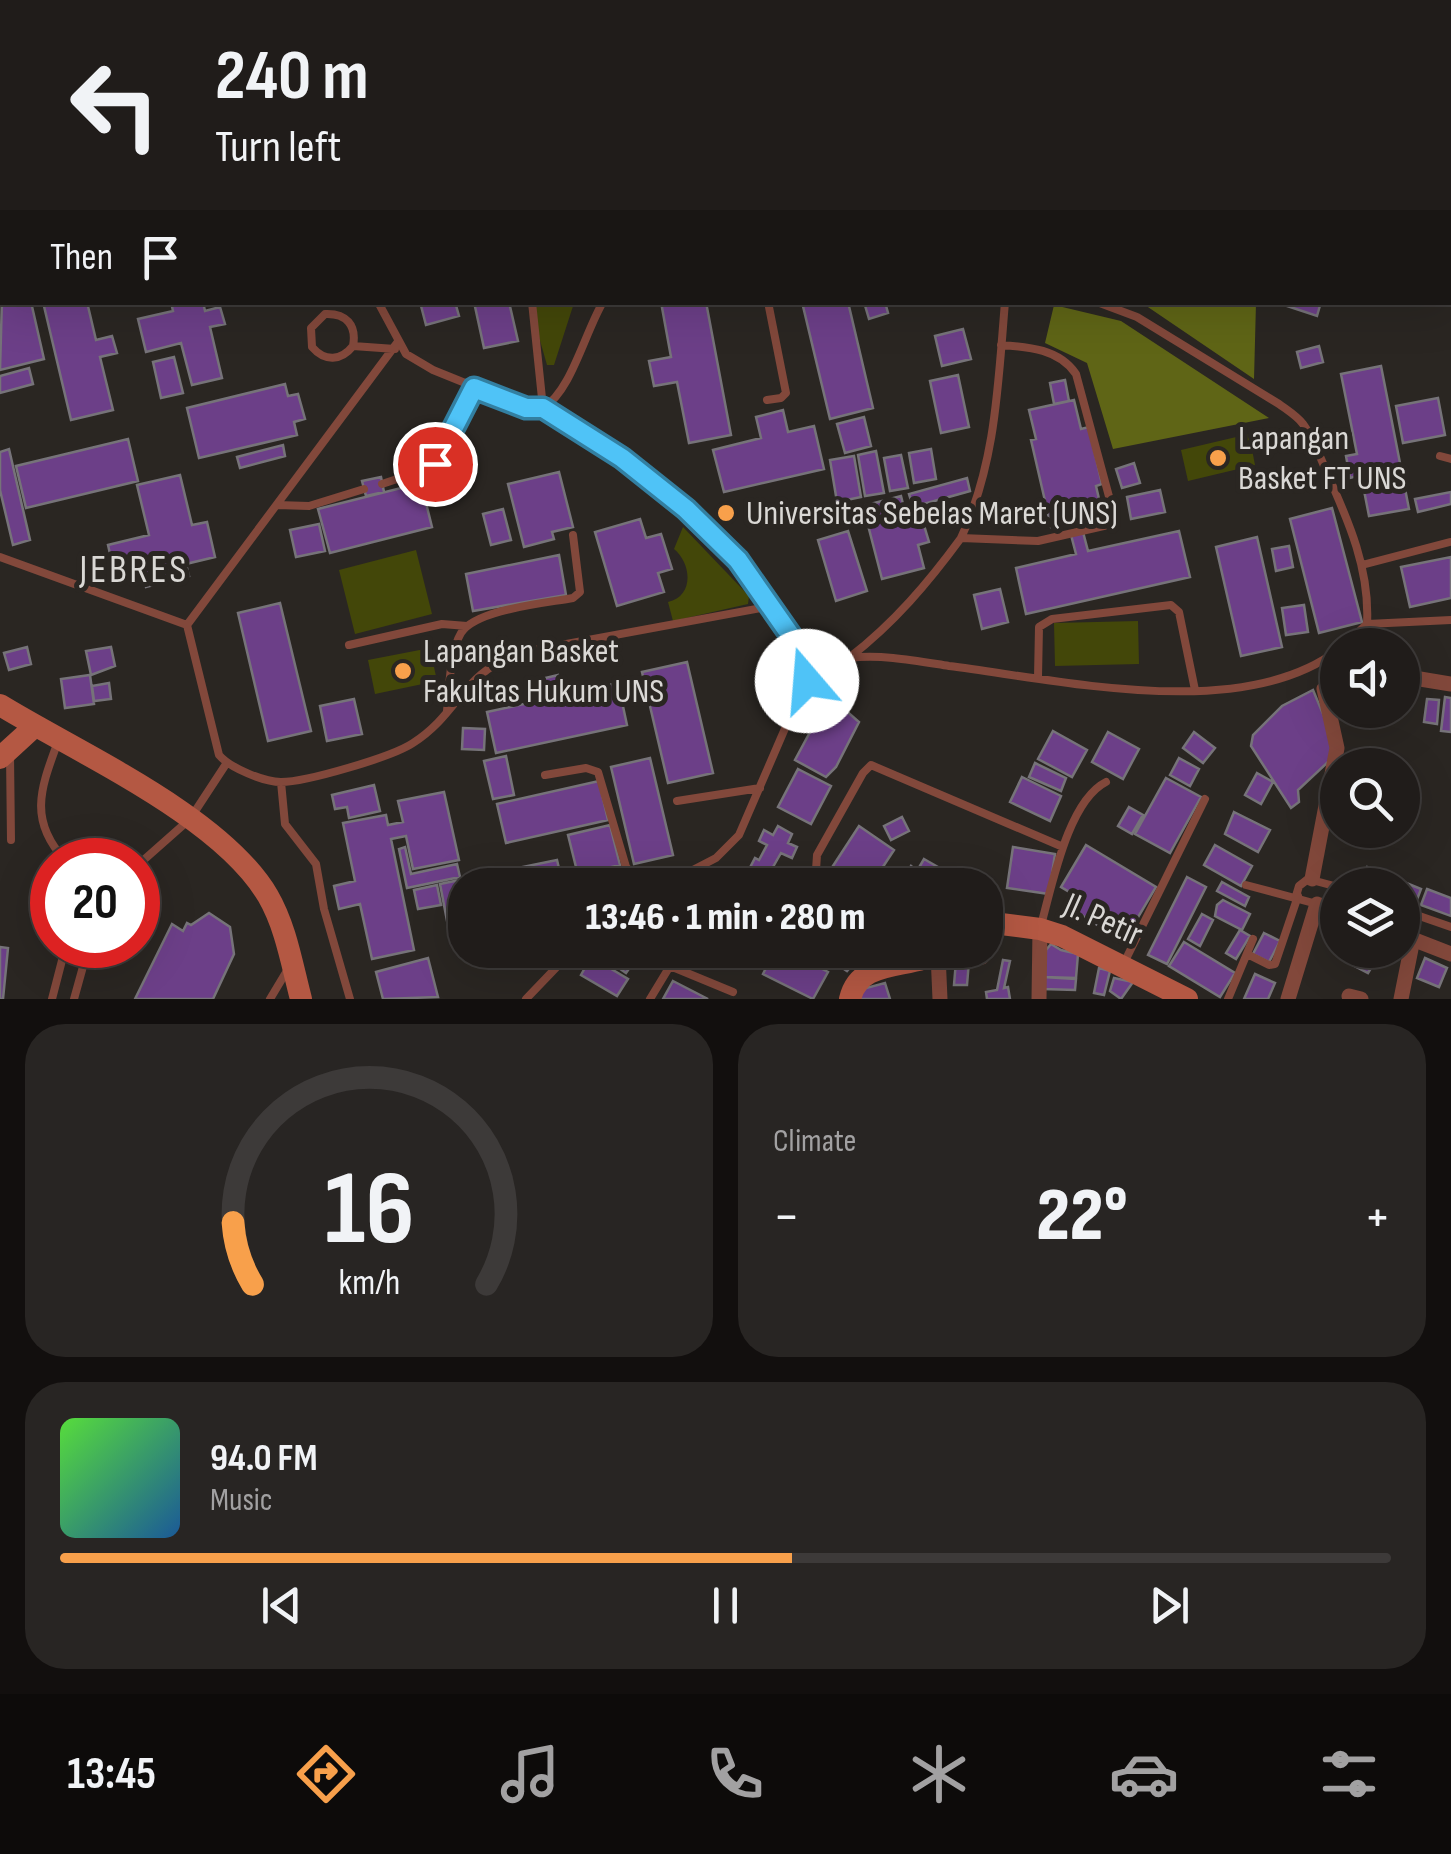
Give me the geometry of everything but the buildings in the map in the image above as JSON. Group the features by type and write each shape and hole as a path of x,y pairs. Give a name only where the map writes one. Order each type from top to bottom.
{"main road":[{"path":"0,705 190,819 235,853 270,900 301,999"},
{"path":"4,754 35,726"},
{"name":"Jl. Petir","path":"1003,924 1040,929 1090,948 1123,965 1158,992 1188,999"},
{"path":"850,999 859,977 870,968"}],"street":[{"path":"1420,679 1451,684"},
{"path":"1312,879 1338,748 1336,728"},
{"path":"1288,999 1318,904"},
{"path":"1039,999 1040,929"},
{"path":"1420,942 1451,954"},
{"path":"940,999 943,968"},
{"path":"1401,999 1404,968"}],"lane":[{"path":"335,314 336,305"},
{"path":"379,305 396,346 417,362 526,408 543,408 622,458 686,509 738,560 812,666"},
{"path":"532,305 543,408"},
{"path":"543,408 560,393 600,305"},
{"path":"767,400 782,398 786,393 769,305"},
{"path":"850,657 883,632 902,611 962,538 978,504 989,463 1005,305"},
{"path":"1105,305 1137,317 1300,420 1338,498 1362,565 1368,601 1366,624"},
{"path":"352,346 352,325 335,314 325,314 311,328 312,347 328,358 338,358 352,346 396,346"},
{"path":"962,538 1038,541 1108,525 1114,515 1076,374 1066,363 1039,348 1001,345"},
{"path":"396,346 187,625 215,746 226,764 281,782 379,760 414,743 447,712 472,680 497,661 524,652 772,606"},
{"path":"382,484 434,467 474,388"},
{"path":"1440,456 1451,459"},
{"path":"277,505 309,506 364,489"},
{"path":"447,712 460,634 468,626 485,616 574,598 580,592 573,535"},
{"path":"1362,565 1450,542"},
{"path":"0,558 187,625"},
{"path":"1038,677 1039,628 1052,620 1171,605 1179,612 1195,690"},
{"path":"1362,628 1366,624 1451,620"},
{"path":"349,645 442,624 468,626"},
{"path":"812,666 850,657 900,659 1132,688 1195,690 1246,688 1281,681 1320,660"},
{"path":"697,868 716,858 739,835 812,666"},
{"path":"50,838 40,793 58,740"},
{"path":"4,754 12,775 11,840"},
{"path":"160,846 190,819 226,764"},
{"path":"816,868 817,854 863,773 872,765 1064,847"},
{"path":"546,775 586,768 598,772 627,868"},
{"path":"281,782 285,824 316,864 324,909 350,999"},
{"path":"1040,929 1064,847 1084,804 1095,788 1106,782"},
{"path":"678,801 760,788"},
{"path":"1123,965 1205,799"},
{"path":"1247,954 1275,964 1301,884 1312,879 1320,881"},
{"path":"1246,885 1318,904"},
{"path":"1420,916 1451,927"},
{"path":"1228,999 1253,939"},
{"path":"270,999 292,963"},
{"path":"650,999 670,966 733,992"},
{"path":"52,999 60,968"},
{"path":"74,999 83,968"},
{"path":"526,999 556,968"}],"shaded area":[{"path":"536,305 573,305 554,365 547,365 537,330"},
{"name":"Lapangan Basket FT UNS","path":"1249,434 1255,465 1188,481 1181,450"},
{"path":"683,527 749,596 748,604 673,621 668,602 682,593 688,579 684,563 674,549"},
{"path":"416,550 432,614 355,634 339,570"},
{"path":"1138,621 1139,664 1055,666 1054,623"},
{"name":"Lapangan Basket Fakultas Hukum UNS","path":"430,648 437,681 375,694 368,660"}],"green space":[{"path":"1054,305 1121,321 1269,418 1113,449 1087,363 1045,343"},
{"path":"1145,305 1256,305 1254,379"}],"place":[{"name":"Lapangan Basket FT UNS","path":"1218,458"},
{"name":"Universitas Sebelas Maret (UNS)","path":"726,513"},
{"name":"Lapangan Basket Fakultas Hukum UNS","path":"403,671"}],"district":[{"name":"JEBRES","path":"134,570"}],"route":[{"path":"435,464 474,388 526,408 543,408 622,458 686,509 738,560 812,666 807,681"}]}
